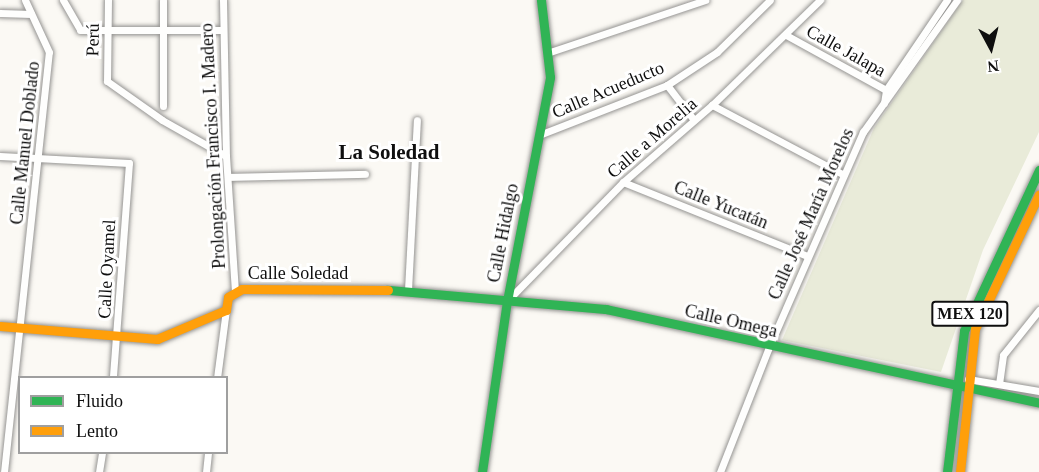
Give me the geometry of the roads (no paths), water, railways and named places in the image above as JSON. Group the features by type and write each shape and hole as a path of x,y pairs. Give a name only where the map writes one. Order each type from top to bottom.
{"street":[{"name":"Calle Manuel Doblado","path":"4,472 22,326 49,52 25,0"},
{"path":"63,0 80,30 222,30"},
{"name":"Perú","path":"108,0 107,81 162,120 226,156"},
{"path":"163,0 163,106"},
{"name":"Prolongación Francisco I. Madero","path":"223,0 226,156 235,291"},
{"name":"Calle Hidalgo","path":"482,472 507,301 550,77 541,0"},
{"path":"548,53 705,0"},
{"name":"Calle Acueducto","path":"539,135 667,85 717,52 770,0"},
{"name":"Calle a Morelia","path":"507,301 623,182 712,105 820,0"},
{"name":"Calle José María Morelos","path":"720,472 807,256 863,132 884,105 889,92 947,0"},
{"name":"Calle José María Morelos","path":"889,92 957,0"},
{"path":"0,13 31,14"},
{"name":"Calle Jalapa","path":"786,35 889,92"},
{"path":"667,85 694,120"},
{"path":"712,105 844,175"},
{"path":"408,290 417,120"},
{"path":"0,156 38,158"},
{"name":"Calle Oyamel","path":"38,158 129,163 118,338 113,376"},
{"name":"MEX 120","path":"947,472 956,383 970,314 1039,170"},
{"path":"229,177 365,174"},
{"name":"Calle Yucatán","path":"623,182 807,256"},
{"path":"1027,192 1039,194"},
{"name":"MEX 120","path":"960,472 967,379 975,329 1039,194"},
{"name":"Calle Soledad","path":"226,310 228,297 235,291 408,290 507,301"},
{"name":"Calle Omega","path":"507,301 606,309 769,347 946,382 956,383 967,379 1039,391"},
{"path":"0,326 22,326 118,338 157,339 226,310"},
{"path":"217,376 226,310"},
{"path":"999,384 1003,355 1039,310"},
{"name":"Calle Omega","path":"956,383 967,390 1039,404"},
{"path":"99,472 102,454"},
{"path":"206,472 208,454"}],"district":[{"name":"La Soledad","path":"389,152"}]}
